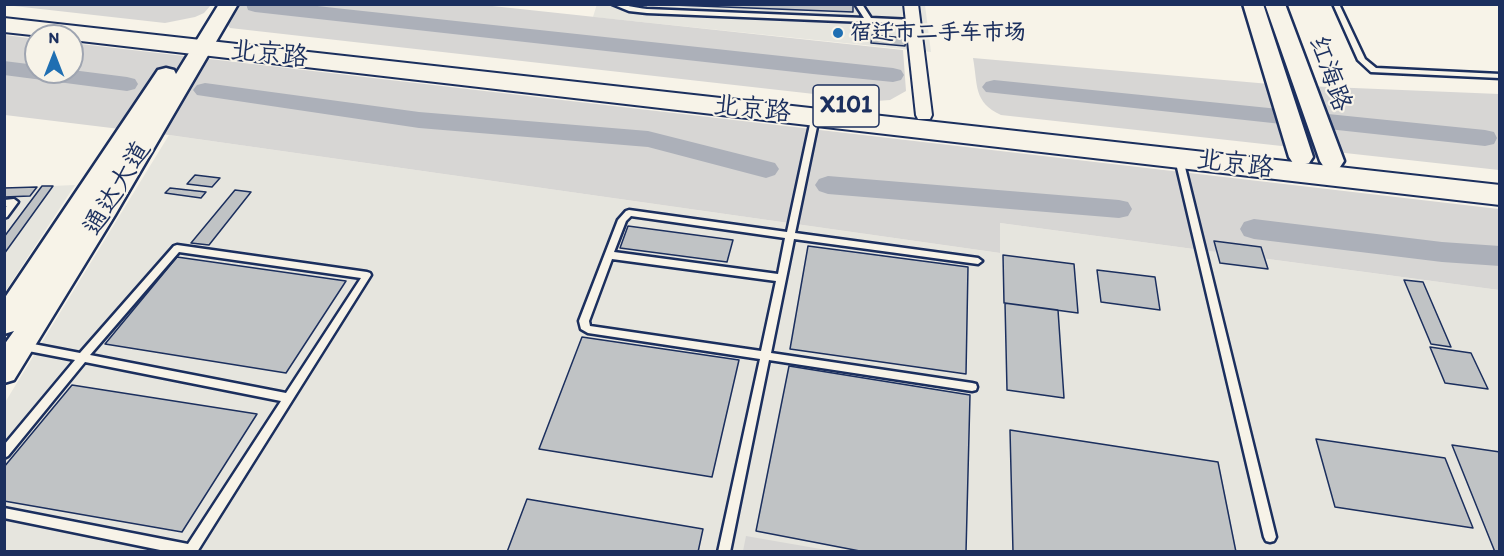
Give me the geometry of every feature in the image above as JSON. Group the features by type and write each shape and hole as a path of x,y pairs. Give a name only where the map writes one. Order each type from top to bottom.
{"main road":[{"name":"通达大道","path":"198,40 213,4"},
{"name":"通达大道","path":"4,371 21,345 20,313 198,40 229,4"},
{"name":"红海路","path":"1253,4 1301,157"},
{"name":"红海路","path":"1275,4 1332,161"},
{"name":"北京路","path":"4,11 198,40 815,117 1500,195"},
{"name":"北京路","path":"4,25 198,40 924,115 1500,180"}],"street":[{"path":"911,4 924,115"}],"lane":[{"path":"615,4 629,9 647,11 913,22"},
{"path":"858,4 869,20"},
{"path":"1336,4 1362,60 1374,70 1500,76"},
{"path":"724,552 815,117"},
{"path":"1179,159 1270,537"},
{"path":"4,203 14,202 4,215"},
{"path":"972,387 588,329 584,326 584,321 622,220 629,213 978,261"},
{"path":"4,453 177,248 367,275 191,549 4,513"},
{"path":"609,255 781,278"},
{"path":"21,345 289,398"}],"shaded area":[{"name":"宿迁市二手车市场","path":"597,4 925,5 931,52 593,17"},
{"path":"5,5 211,5 204,13 195,17 165,23"},
{"path":"234,5 483,5 903,50 906,91 890,100 876,101 230,28 224,20"},
{"path":"5,35 24,37 24,84 84,84 84,44 1499,209 1499,290 1000,223 1000,253 169,135 5,115"},
{"path":"973,58 1281,85 1499,94 1499,170 1001,115 986,104 978,92"},
{"path":"169,135 1000,253 1000,223 1499,290 1499,551 5,551 4,404"},
{"path":"75,185 5,292 4,188"},
{"path":"746,536 832,551 743,551"}],"building":[{"path":"647,4 853,4 853,12"},
{"path":"872,35 906,38 905,46 871,43"},
{"path":"195,175 220,178 212,187 187,184"},
{"path":"42,186 53,186 4,254 4,237"},
{"path":"37,187 30,196 4,197 4,188"},
{"path":"170,188 206,192 201,198 165,193"},
{"path":"235,190 251,192 209,245 191,243"},
{"path":"628,226 733,240 727,262 620,248"},
{"path":"1214,241 1261,247 1268,269 1220,263"},
{"path":"808,246 968,267 966,374 790,349"},
{"path":"1003,255 1074,264 1078,313 1004,303"},
{"path":"177,257 346,281 286,373 105,344"},
{"path":"1097,270 1155,277 1160,310 1101,302"},
{"path":"1404,280 1423,282 1451,347 1431,344"},
{"path":"1005,303 1058,310 1064,398 1007,390"},
{"path":"582,337 739,360 712,477 539,449"},
{"path":"1430,347 1471,353 1488,389 1445,383"},
{"path":"789,366 970,395 966,552 865,552 756,531"},
{"path":"72,385 257,414 182,532 4,501 4,467"},
{"path":"1010,430 1218,462 1236,552 1013,552"},
{"path":"1316,439 1445,458 1473,528 1335,507"},
{"path":"1452,445 1500,452 1500,552 1495,552"},
{"path":"527,499 703,529 698,552 507,552"}],"waterway":[{"path":"255,6 893,75"},
{"path":"4,68 127,84"},
{"path":"994,87 1485,138"},
{"path":"205,90 419,120 648,139 766,169"},
{"path":"828,185 1119,209"},
{"path":"1254,229 1442,252 1500,256"}],"place":[{"name":"宿迁市二手车市场","path":"838,33"}]}
